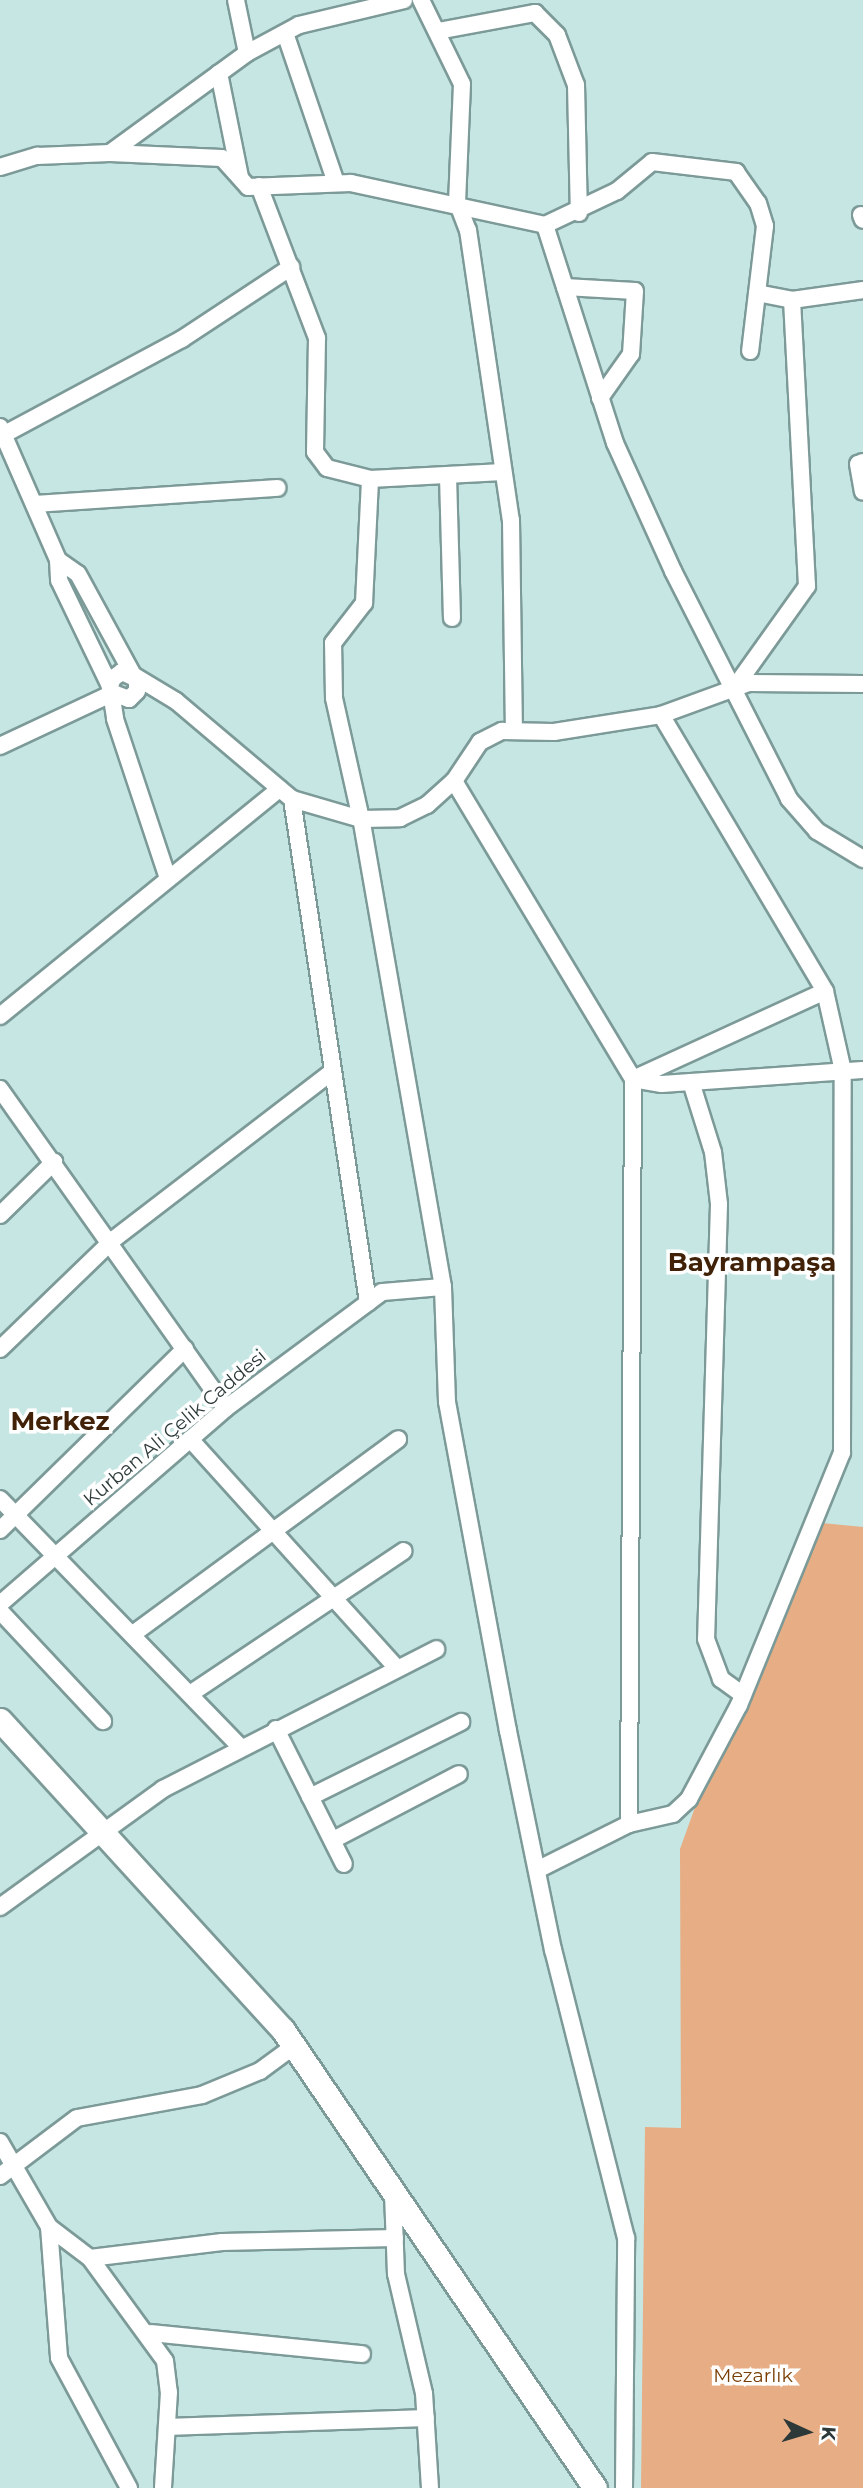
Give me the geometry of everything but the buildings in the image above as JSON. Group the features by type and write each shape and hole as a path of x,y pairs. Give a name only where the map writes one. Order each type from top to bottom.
{"main road":[{"path":"0,1720 104,1830 294,2046 594,2488"}],"street":[{"path":"236,0 247,53"},
{"path":"110,153 247,53 285,33 404,0"},
{"path":"421,0 462,83 457,202 468,230 514,553 514,730"},
{"path":"438,31 535,13 557,35 576,85 579,213"},
{"path":"285,33 336,183"},
{"path":"219,73 241,179"},
{"path":"0,167 37,156 110,153 222,158 241,179 259,186 336,183 457,202 545,225 579,213 652,162 736,172 758,203 765,226 750,351"},
{"path":"259,186 317,338 315,452 327,468 370,479 448,477 503,471"},
{"path":"545,225 600,398 668,560 801,816 863,859"},
{"path":"168,878 115,719 112,690 59,580 58,560 2,431 182,340 291,267"},
{"path":"565,287 635,291 631,354 600,398"},
{"path":"757,293 792,300 863,290"},
{"path":"736,687 807,586 792,300"},
{"path":"863,463 858,464 863,492"},
{"path":"448,477 452,618"},
{"path":"370,479 364,603 333,643 334,698 361,819 443,1287 447,1402 537,1870 626,2238 624,2488"},
{"path":"35,504 277,488"},
{"path":"58,560 78,574 133,675 134,696 123,699 112,690"},
{"path":"133,675 176,701 285,794 361,819 414,813 454,780 480,742 514,730 555,732 661,715 736,687 863,684"},
{"path":"0,746 112,690"},
{"path":"537,1870 629,1824 681,1808 743,1695 842,1453 843,1071 825,991 661,715"},
{"path":"454,780 633,1079 629,1824"},
{"path":"0,1016 168,878 285,794"},
{"path":"285,794 333,1071 368,1302"},
{"path":"633,1079 825,991"},
{"path":"633,1079 691,1082 863,1070"},
{"path":"0,1349 111,1242 333,1071"},
{"path":"691,1082 713,1152 719,1204 706,1639 721,1679 743,1695"},
{"path":"0,1089 111,1242 226,1408"},
{"path":"0,1215 54,1162"},
{"name":"Kurban Ali Çelik Caddesi","path":"0,1604 226,1408 368,1302 382,1292 417,1287 443,1287"},
{"path":"0,1530 185,1349"},
{"path":"190,1438 397,1668"},
{"path":"133,1634 398,1439"},
{"path":"0,1499 58,1554 240,1747"},
{"path":"190,1694 335,1600 404,1551"},
{"path":"0,1611 103,1721"},
{"path":"0,1907 104,1830 240,1747 436,1649"},
{"path":"310,1797 461,1722"},
{"path":"275,1729 344,1864"},
{"path":"332,1840 459,1774"},
{"path":"7,2170 76,2118 202,2095 260,2071 294,2046"},
{"path":"0,2142 7,2170 49,2227 90,2258 110,2293 150,2333 165,2361 167,2427 163,2488"},
{"path":"393,2190 395,2238 426,2418 430,2488"},
{"path":"49,2227 59,2358 130,2488"},
{"path":"90,2258 222,2242 395,2238"},
{"path":"150,2333 362,2354"},
{"path":"167,2427 426,2418"}],"green space":[{"name":"Mezarlık","path":"822,1523 863,1527 863,2488 641,2488 645,2127 681,2128 680,1849 707,1774"}],"district":[{"name":"Bayrampaşa","path":"752,1263"},
{"name":"Merkez","path":"60,1422"}]}
